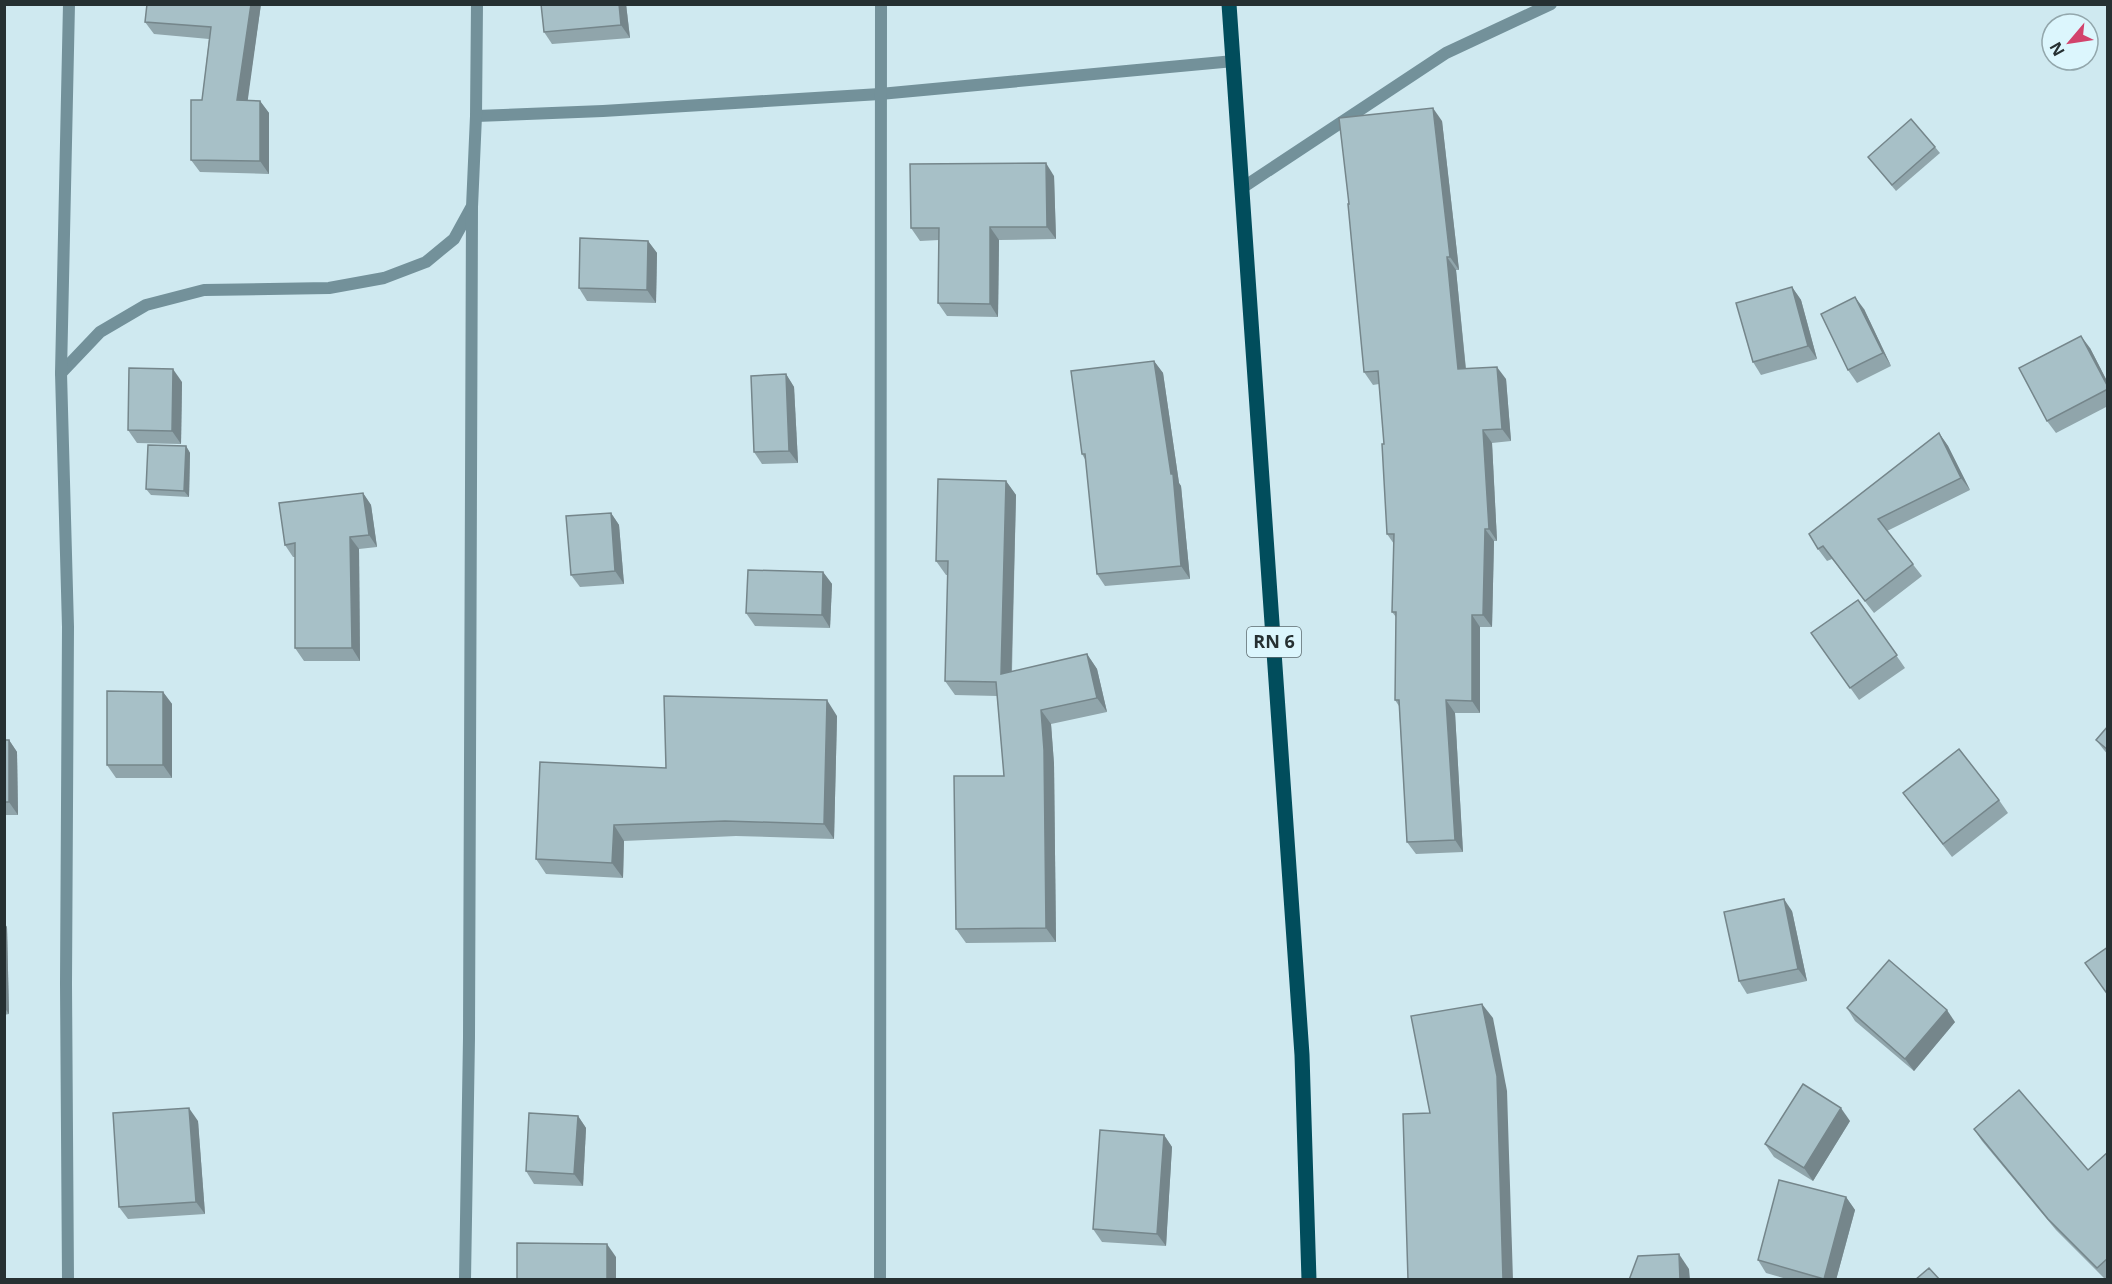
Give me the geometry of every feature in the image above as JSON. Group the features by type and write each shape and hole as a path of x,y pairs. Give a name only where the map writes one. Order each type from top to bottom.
{"main road":[{"name":"RN 6","path":"1229,4 1302,1055 1309,1280"}],"street":[{"path":"68,1280 66,972 68,627 61,373 69,4"},
{"path":"465,1280 469,1026 472,207 477,4"},
{"path":"880,4 880,1280"},
{"path":"1242,188 1446,53 1551,4"},
{"path":"476,116 603,111 880,94 1234,61"},
{"path":"61,373 100,332 146,305 204,290 329,288 384,278 426,262 454,239 472,207"}],"building":[{"path":"147,4 251,4 237,100 260,101 260,161 191,160 191,100 202,100 211,27 145,22"},
{"path":"541,4 619,4 621,25 544,32"},
{"path":"1433,108 1450,257 1447,257 1458,369 1497,367 1502,429 1483,430 1489,529 1485,529 1483,615 1472,615 1472,701 1446,700 1455,840 1407,842 1399,700 1395,700 1396,612 1392,612 1394,534 1387,534 1382,444 1384,444 1378,371 1364,372 1339,118"},
{"path":"1911,119 1935,147 1892,185 1868,157"},
{"path":"1046,163 1047,227 990,227 990,304 938,303 939,228 911,228 910,164"},
{"path":"580,238 648,241 647,290 579,288"},
{"path":"1792,287 1808,346 1753,362 1736,303"},
{"path":"1855,297 1883,353 1848,370 1821,314"},
{"path":"2081,336 2108,389 2047,421 2019,368"},
{"path":"1154,361 1171,474 1173,474 1181,566 1097,574 1085,454 1082,454 1071,371"},
{"path":"129,368 173,369 172,431 128,430"},
{"path":"786,374 789,451 754,452 751,376"},
{"path":"1939,433 1961,478 1878,519 1913,564 1865,601 1823,546 1818,549 1809,534"},
{"path":"148,445 186,446 184,491 146,489"},
{"path":"938,479 1006,481 1001,674 1087,654 1097,698 1041,710 1044,750 1046,928 956,929 954,776 1004,776 996,682 945,681 948,561 936,561"},
{"path":"363,493 369,535 350,537 352,648 295,648 295,543 285,545 279,503"},
{"path":"611,513 615,571 571,575 566,516"},
{"path":"748,570 823,572 822,615 746,613"},
{"path":"1858,600 1897,655 1850,688 1811,633"},
{"path":"107,691 163,692 163,765 107,765"},
{"path":"664,696 827,700 824,824 725,821 614,825 612,863 536,859 540,762 666,768"},
{"path":"2108,726 2108,750 2096,740"},
{"path":"4,740 9,740 9,802 4,802"},
{"path":"1959,749 1999,800 1943,844 1903,793"},
{"path":"1784,899 1798,969 1739,981 1724,912"},
{"path":"2108,947 2108,995 2085,963"},
{"path":"1889,960 1947,1010 1905,1059 1847,1008"},
{"path":"1482,1004 1497,1076 1503,1280 1408,1280 1403,1114 1430,1113 1411,1016"},
{"path":"1803,1084 1841,1108 1804,1168 1765,1144"},
{"path":"2019,1090 2088,1170 2108,1152 2108,1258 2097,1268 2048,1219 1974,1129"},
{"path":"189,1108 196,1202 119,1207 113,1113"},
{"path":"529,1113 578,1116 574,1174 526,1171"},
{"path":"1100,1130 1164,1135 1157,1234 1093,1229"},
{"path":"1779,1180 1846,1197 1824,1279 1758,1260"},
{"path":"517,1243 607,1244 607,1280 517,1280"},
{"path":"1679,1254 1680,1280 1629,1280 1638,1256"},
{"path":"1929,1268 1940,1280 1915,1280"}]}
